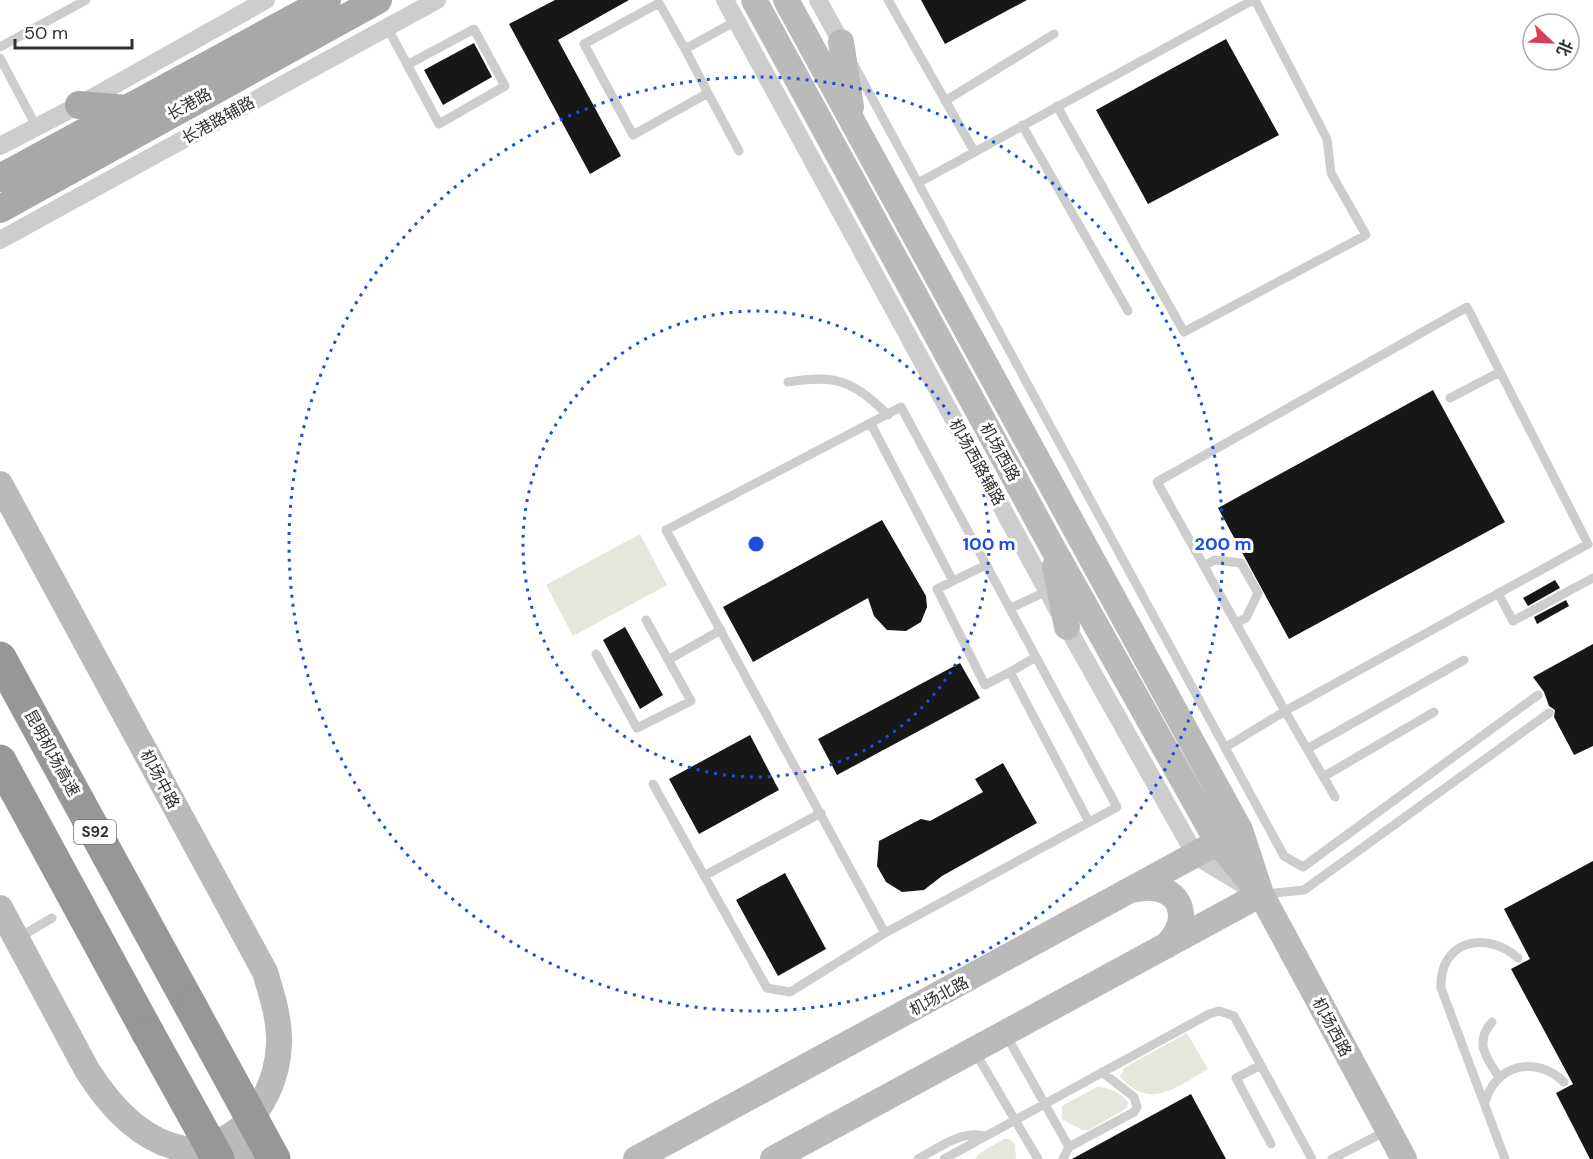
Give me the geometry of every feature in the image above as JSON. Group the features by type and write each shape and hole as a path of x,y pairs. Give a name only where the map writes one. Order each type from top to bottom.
{"highway":[{"name":"昆明机场高速","path":"0,658 276,1159"},
{"path":"0,761 148,1033 225,1148"}],"main road":[{"name":"长港路","path":"0,178 327,0"},
{"name":"机场西路","path":"754,0 1051,545 1218,843 1261,894"},
{"name":"机场西路","path":"786,0 1240,830 1261,894 1404,1159"},
{"name":"长港路","path":"0,209 382,1"},
{"path":"841,42 854,126"},
{"path":"79,105 127,109"},
{"name":"机场中路","path":"0,484 265,972 273,998 279,1044 272,1085 271,1134 276,1159"},
{"path":"1051,545 1067,627"},
{"name":"机场北路","path":"636,1159 1137,889 1240,830"},
{"path":"1137,889 1153,886 1168,891 1179,903 1182,919 1178,935 1166,946"},
{"path":"789,1155 1004,1033 1261,894"},
{"path":"0,908 103,1095 141,1130 166,1143 194,1154 225,1148 245,1159"},
{"name":"机场中路","path":"225,1148 252,1117 272,1085"}],"street":[{"path":"0,146 79,105 266,0"},
{"name":"长港路辅路","path":"0,240 437,0"},
{"name":"机场西路辅路","path":"725,0 1047,591 1196,856"},
{"path":"818,0 841,42"},
{"path":"1196,856 1261,894"}],"lane":[{"path":"0,47 86,0"},
{"path":"888,0 974,151"},
{"path":"918,183 1022,124 1254,0 1327,139 1331,173 1366,235 1184,332 1057,106"},
{"path":"708,93 633,135 584,44 658,3 685,49 739,151"},
{"path":"685,49 736,21"},
{"path":"387,27 407,65 439,124 504,86 474,29 407,65"},
{"path":"945,101 1054,34"},
{"path":"841,42 1284,856 1302,867 1538,695"},
{"path":"0,58 36,126"},
{"path":"1022,124 1128,311"},
{"path":"1335,797 1157,482 1467,307 1593,554"},
{"path":"1450,398 1500,372"},
{"path":"788,382 819,377 848,382 866,394 888,415"},
{"path":"652,784 767,988 777,992 790,992 885,933 1117,807 901,407 666,530 885,933"},
{"path":"871,424 953,581"},
{"path":"1226,747 1285,711 1588,544"},
{"path":"1204,566 1215,560 1241,563 1247,573 1258,593 1246,618 1236,624"},
{"path":"986,565 937,589 985,685 1036,657"},
{"path":"1498,593 1513,621 1593,578"},
{"path":"1011,608 1047,591"},
{"path":"596,654 637,728 691,701 646,620"},
{"path":"668,660 721,630"},
{"path":"1307,749 1464,660"},
{"path":"1010,672 1089,822"},
{"path":"1323,777 1434,712"},
{"path":"1261,894 1304,890 1549,713"},
{"path":"704,876 821,813"},
{"path":"17,939 52,918"},
{"path":"1505,1159 1441,988 1442,972 1455,951 1471,943 1498,944 1518,958"},
{"path":"944,1159 1209,1014 1219,1011 1234,1016 1311,1159"},
{"path":"1492,1022 1484,1033 1482,1047 1486,1059 1499,1077"},
{"path":"1004,1033 1069,1146"},
{"path":"974,1050 1038,1159"},
{"path":"1261,1065 1236,1078 1271,1144"},
{"path":"1485,1102 1488,1092 1499,1077 1517,1067 1527,1066 1547,1070 1564,1082"},
{"path":"1063,1159 1069,1146 1134,1112 1137,1107 1134,1097 1102,1072"},
{"path":"1332,1159 1388,1130"},
{"path":"918,1159 961,1136 969,1134 985,1136"},
{"path":"964,1148 964,1159"}],"shaded area":[{"path":"640,534 667,585 573,636 546,585"},
{"path":"1187,1033 1208,1069 1174,1088 1153,1094 1142,1093 1120,1077 1125,1067"},
{"path":"1097,1087 1118,1093 1128,1102 1127,1108 1089,1130 1082,1130 1062,1119 1062,1106"},
{"path":"1004,1139 1010,1139 1015,1144 1016,1159 975,1159 980,1153"}],"building":[{"path":"555,0 629,0 558,40 621,156 590,174 509,24"},
{"path":"921,0 1027,0 945,44"},
{"path":"1226,39 1279,135 1148,204 1096,110"},
{"path":"474,43 492,77 443,105 424,70"},
{"path":"1433,390 1505,522 1289,639 1218,508"},
{"path":"882,520 926,596 927,607 921,622 906,631 887,630 874,616 868,598 753,662 723,607"},
{"path":"1555,580 1560,588 1528,606 1523,598"},
{"path":"1566,600 1569,606 1537,624 1534,617"},
{"path":"625,627 663,695 640,709 603,640"},
{"path":"1593,644 1593,746 1574,755 1554,717 1555,710 1549,706 1544,692 1533,677"},
{"path":"960,663 980,698 837,775 818,739"},
{"path":"750,735 779,790 699,834 669,779"},
{"path":"1003,763 1037,823 942,876 924,890 902,892 886,882 877,866 879,841 921,819 930,821 983,792 975,779"},
{"path":"1593,861 1593,1159 1590,1159 1556,1093 1573,1084 1511,969 1530,959 1504,909"},
{"path":"785,873 826,949 778,976 736,900"},
{"path":"1191,1094 1226,1159 1072,1159"}]}
